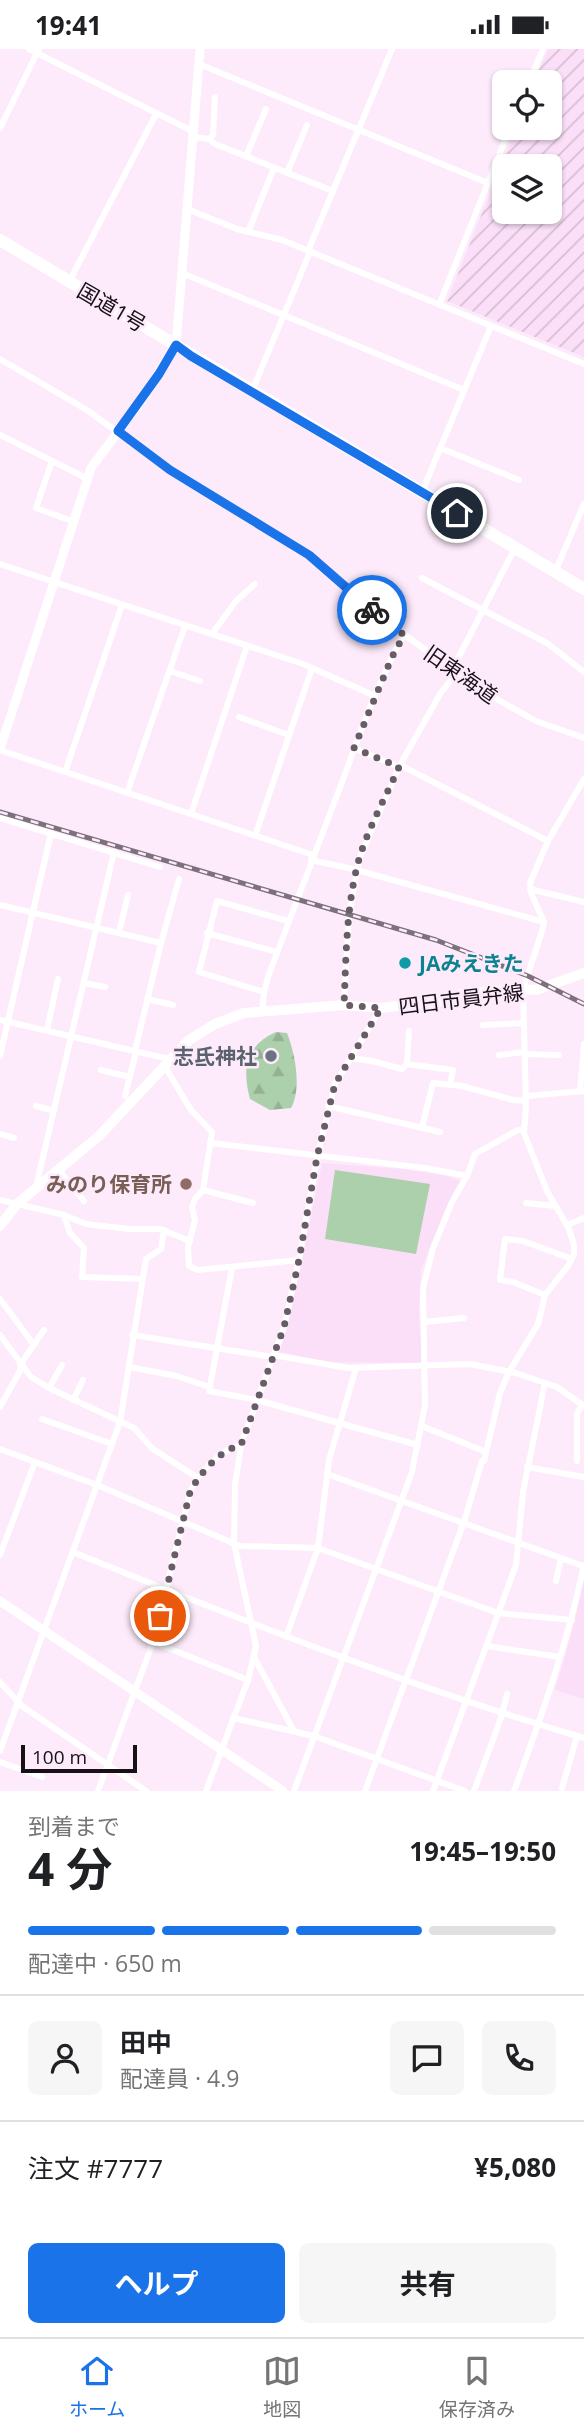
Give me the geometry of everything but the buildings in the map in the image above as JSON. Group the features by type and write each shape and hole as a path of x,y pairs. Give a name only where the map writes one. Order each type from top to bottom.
{"highway":[{"name":"国道1号","path":"0,240 584,589"}],"main road":[{"name":"四日市員弁線","path":"0,1226 36,1187 99,1136 189,1040 215,1024 244,1013 344,1005 381,1008 441,1001 460,995 541,989 584,973"}],"street":[{"path":"29,49 38,51 193,134 333,191"},
{"path":"200,49 176,345 159,374 96,461 86,480 0,749 312,858 544,922"},
{"path":"252,391 392,49"},
{"path":"534,70 542,49"},
{"path":"0,128 38,51"},
{"path":"199,64 488,183"},
{"path":"209,139 213,135 215,97"},
{"path":"246,156 266,109"},
{"path":"69,282 156,114"},
{"path":"287,173 307,125"},
{"path":"439,305 505,140"},
{"path":"248,232 274,168"},
{"path":"187,209 248,232 282,240 584,364"},
{"path":"182,273 464,390"},
{"path":"422,493 491,326"},
{"name":"旧東海道","path":"0,359 87,410 170,470 309,555 404,635 506,705 546,725 584,738"},
{"path":"0,435 86,480"},
{"path":"440,448 519,480"},
{"path":"52,461 36,508 75,521"},
{"path":"555,572 584,504"},
{"path":"344,1005 349,914 356,870 370,832 399,766 455,670 515,548"},
{"path":"0,564 312,668 375,696"},
{"path":"422,578 547,643 584,672"},
{"path":"212,634 236,601 255,584"},
{"path":"65,772 122,605"},
{"path":"127,793 185,626"},
{"path":"262,1012 264,992 288,921 375,696 404,635"},
{"path":"191,814 247,646"},
{"path":"255,836 312,668"},
{"path":"170,671 200,681"},
{"path":"239,717 289,735"},
{"path":"354,748 399,766 548,841"},
{"path":"365,1791 464,1522 486,1452 499,1393 538,1324 545,1295 572,1259 574,1245 567,1225 555,1206 524,1130 526,1099 523,989 544,922 530,883 548,841 584,779"},
{"path":"0,818 160,867"},
{"path":"0,1056 51,833"},
{"path":"36,1187 114,852"},
{"path":"125,1096 160,943 180,879"},
{"path":"530,889 584,902"},
{"path":"119,932 128,895"},
{"path":"264,992 199,972 217,901 288,921"},
{"path":"0,905 160,943"},
{"path":"208,933 277,952"},
{"path":"47,1030 58,979"},
{"path":"83,983 105,987"},
{"path":"147,999 173,1005"},
{"path":"206,1791 248,1680 256,1640 234,1543 235,1485 241,1445 284,1327 317,1157 335,1084 381,1008"},
{"path":"0,1020 135,1051 167,1062 191,1110 210,1128 211,1143 203,1190 192,1207 195,1220 187,1263 191,1269 232,1268 299,1260"},
{"path":"483,1025 524,1023"},
{"path":"350,1058 402,1069 407,1064 409,1031"},
{"path":"422,1127 433,1083 526,1099 582,1091 584,1044"},
{"path":"499,1055 559,1055"},
{"path":"407,1064 453,1070 450,1085"},
{"path":"100,1070 130,1077"},
{"path":"36,1106 54,1111"},
{"path":"328,1106 440,1132"},
{"path":"294,1791 410,1477 422,1426 426,1367 423,1288 433,1248 475,1154 524,1130"},
{"path":"0,1135 14,1138"},
{"path":"211,1143 425,1168 467,1176"},
{"path":"58,1169 84,1201"},
{"path":"203,1190 253,1203"},
{"path":"0,1200 64,1215 95,1226 163,1230 190,1241"},
{"path":"526,1203 555,1206"},
{"path":"64,1215 70,1233 84,1248 82,1277 143,1279"},
{"path":"567,1225 584,1219"},
{"path":"0,1751 120,1422 146,1259 161,1249 163,1230"},
{"path":"545,1295 513,1282 500,1280 505,1239 523,1241 572,1259"},
{"path":"232,1268 209,1391 257,1400 418,1445"},
{"path":"0,1299 34,1345"},
{"path":"424,1322 464,1318"},
{"path":"0,1407 21,1366 44,1330"},
{"path":"0,1335 31,1377 134,1428 153,1449 198,1478"},
{"path":"132,1335 356,1367 470,1364 545,1383 557,1387 583,1405 577,1414 577,1461"},
{"path":"49,1388 62,1365"},
{"path":"129,1367 177,1376 209,1387"},
{"path":"286,1637 318,1548 327,1474 356,1367"},
{"path":"73,1400 83,1380"},
{"path":"433,1791 516,1565 527,1467 545,1383"},
{"path":"42,1419 112,1444"},
{"path":"422,1426 486,1452"},
{"path":"98,1791 153,1642 190,1492 198,1478 228,1450 241,1445"},
{"path":"0,1449 97,1485 240,1546 318,1548 498,1613 572,1620"},
{"path":"0,1555 35,1462"},
{"path":"527,1467 584,1477"},
{"path":"327,1474 584,1564 572,1620 551,1690 514,1791"},
{"path":"73,1552 343,1658 502,1715 581,1737 562,1788"},
{"path":"556,1581 561,1558"},
{"path":"0,1601 283,1791"},
{"path":"153,1642 248,1680"},
{"path":"486,1646 560,1657"},
{"path":"254,1658 294,1731"},
{"path":"0,1682 18,1703 146,1791"},
{"path":"474,1791 502,1715 507,1693"},
{"path":"233,1718 314,1736 465,1791"},
{"path":"0,1762 42,1777"}],"shaded area":[{"path":"548,49 584,49 584,357 447,301 492,188 492,224 562,224 562,154 506,154 511,140 562,140 562,70 539,70"},
{"path":"322,1163 404,1169 448,1176 460,1181 421,1270 419,1308 422,1363 327,1362 280,1352"},
{"path":"584,1577 584,1699 555,1690"}],"green space":[{"path":"276,1032 287,1033 295,1060 297,1081 291,1108 270,1110 250,1099 246,1078 248,1059 252,1051"},
{"path":"335,1170 430,1184 416,1254 325,1239"}],"railway":[{"path":"0,812 436,940 528,976 584,1004"}],"way so far":[{"path":"160,1616 190,1492 198,1478 228,1450 241,1445 284,1327 328,1106 335,1084 381,1008 344,1005 349,914 356,870 399,767 354,748 404,635 372,610"}],"place":[{"name":"JAみえきた","path":"405,963"},
{"name":"志氐神社","path":"271,1056"},
{"name":"みのり保育所","path":"186,1184"}],"route":[{"path":"372,610 309,555 170,470 118,431 141,401 176,345 457,513"}]}
